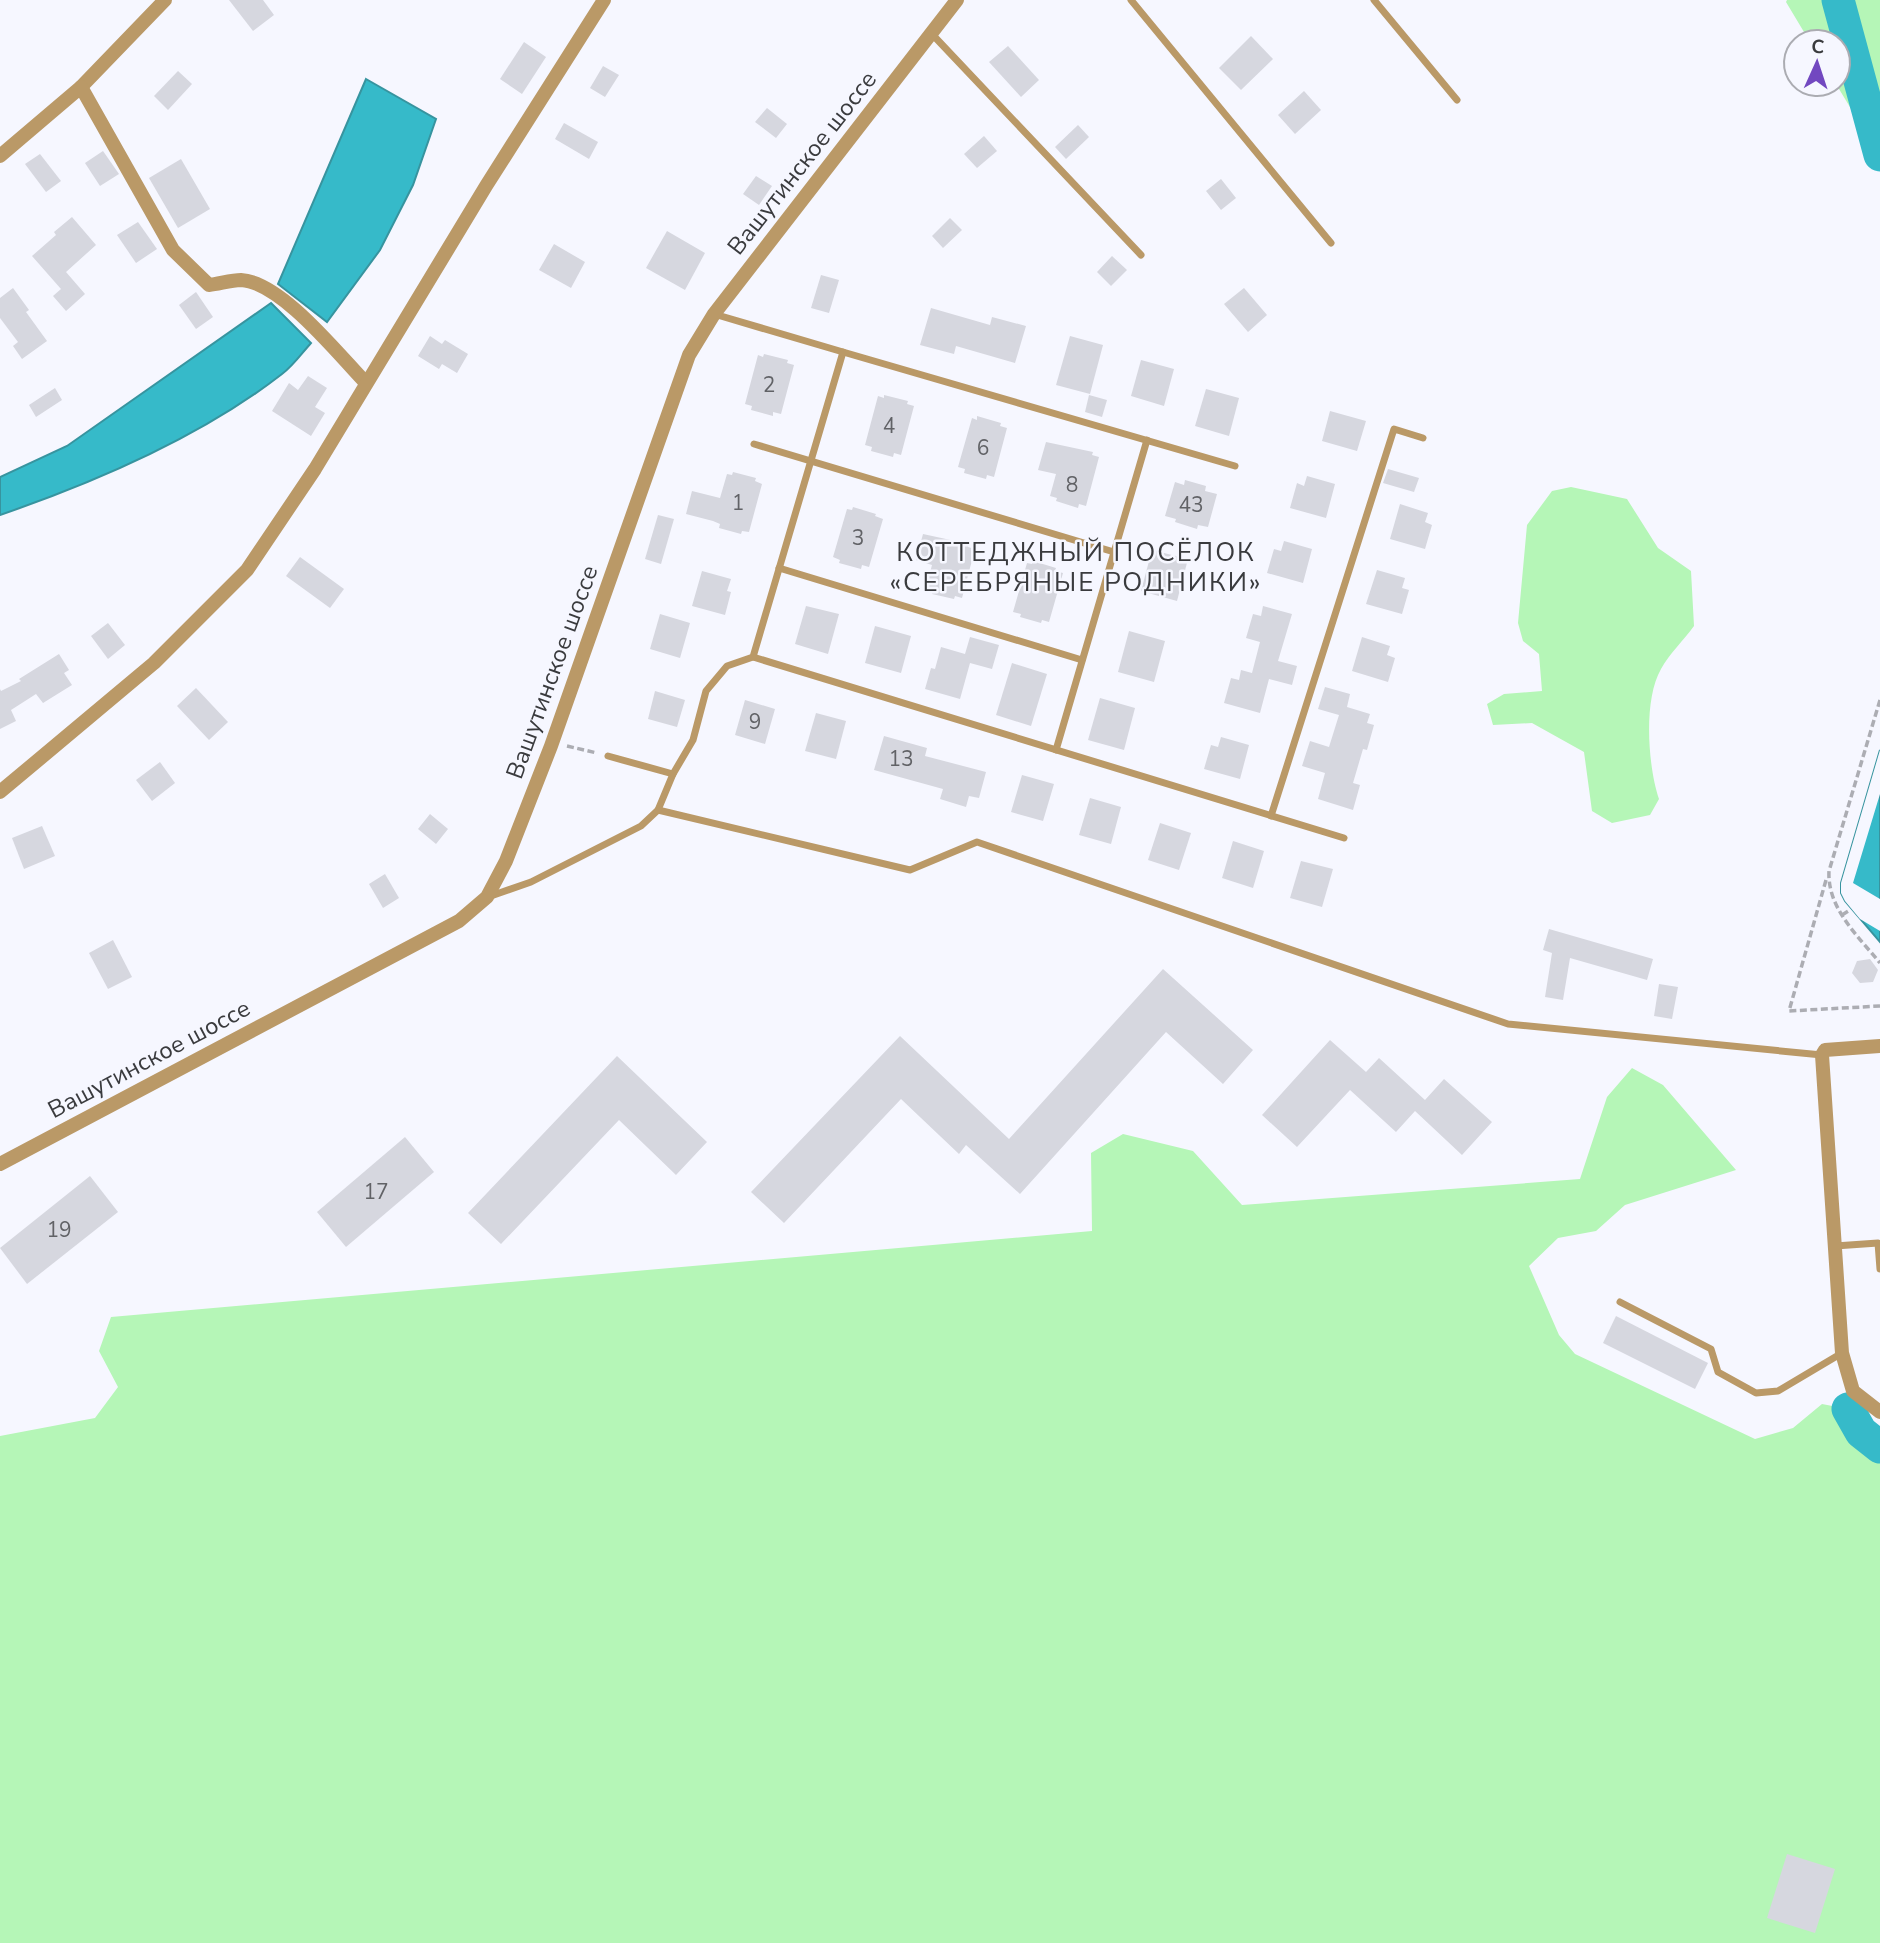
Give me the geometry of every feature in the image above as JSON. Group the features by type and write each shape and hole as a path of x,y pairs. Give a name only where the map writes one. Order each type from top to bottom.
{"street":[{"path":"0,156 81,87 165,0"},
{"path":"0,792 155,663 247,569 315,469 486,186 604,0"},
{"name":"Вашутинское шоссе","path":"0,1164 459,921 487,897 506,862 551,746 689,355 714,314 957,0"},
{"path":"81,87 173,250 209,285 241,280 265,286 298,312 366,383"},
{"path":"1880,1046 1825,1050 1822,1055 1842,1353 1853,1391 1880,1412"}],"lane":[{"path":"1131,0 1331,243"},
{"path":"1374,0 1457,100"},
{"path":"931,33 1141,255"},
{"path":"714,314 1235,466"},
{"path":"753,657 843,352"},
{"path":"1271,816 1394,429 1423,438"},
{"path":"1056,750 1147,440"},
{"path":"754,444 1114,552"},
{"path":"779,568 1082,660"},
{"path":"487,897 531,883 641,826 658,810 673,774 693,740 706,691 727,666 753,657 1344,838"},
{"path":"608,756 673,774"},
{"path":"658,810 910,870 977,842 1508,1024 1822,1055"},
{"path":"1835,1246 1879,1243 1880,1269"},
{"path":"1620,1303 1711,1349 1718,1372 1756,1393 1778,1391 1842,1353"}],"path":[{"path":"1880,700 1789,1011 1880,1006"},
{"path":"551,746 573,746 608,756"},
{"path":"1829,872 1828,886 1831,897 1880,963"},
{"path":"1842,915 1850,910"}],"green space":[{"path":"1880,0 1880,148 1844,98 1852,98 1852,28 1802,28 1786,2"},
{"path":"1571,487 1627,499 1658,548 1691,571 1694,626 1661,669 1652,698 1650,752 1659,799 1650,815 1612,823 1592,811 1584,752 1532,723 1493,725 1487,704 1504,694 1542,691 1539,654 1523,641 1518,623 1527,525 1552,491"},
{"path":"1632,1068 1663,1085 1736,1170 1625,1205 1596,1231 1558,1238 1529,1266 1559,1335 1575,1354 1755,1439 1793,1428 1822,1404 1848,1409 1861,1432 1880,1440 1880,1943 0,1943 0,1436 95,1418 118,1387 99,1351 111,1317 1092,1231 1091,1153 1123,1134 1193,1151 1242,1205 1580,1179 1607,1097"}],"water":[{"path":"366,79 436,119 413,185 380,250 327,322 278,284"},
{"path":"271,303 311,343 282,374 217,418 147,456 73,488 0,515 0,477 67,446"},
{"path":"1880,750 1880,942 1845,901 1841,893 1841,883"}],"pier":[{"path":"1880,750 1880,794 1853,883 1880,899 1880,931 1860,919 1845,901 1841,893 1841,883"}],"building":[{"path":"229,0 263,0 274,15 253,31"},
{"path":"1251,36 1273,59 1241,90 1219,68"},
{"path":"524,42 546,57 522,94 500,79"},
{"path":"1008,46 1039,80 1021,97 989,62"},
{"path":"603,66 619,75 605,97 590,88"},
{"path":"178,71 192,84 168,110 154,96"},
{"path":"1304,91 1321,110 1295,134 1278,115"},
{"path":"767,108 787,124 776,138 755,122"},
{"path":"564,123 598,142 589,159 555,139"},
{"path":"1078,125 1089,137 1066,159 1055,147"},
{"path":"984,136 997,151 977,168 964,154"},
{"path":"103,151 119,174 100,186 85,163"},
{"path":"40,154 61,181 46,192 25,164"},
{"path":"181,159 210,209 178,228 149,178"},
{"path":"756,176 772,186 759,205 743,194"},
{"path":"1221,179 1236,198 1221,210 1206,191"},
{"path":"72,217 96,245 66,272 85,294 66,311 53,296 61,289 32,256"},
{"path":"950,218 962,230 943,248 932,236"},
{"path":"138,222 157,249 136,263 117,235"},
{"path":"667,231 705,253 685,290 646,268"},
{"path":"554,244 585,262 571,288 539,270"},
{"path":"1112,256 1127,270 1111,286 1097,272"},
{"path":"821,275 839,280 829,313 811,308"},
{"path":"13,288 47,341 22,359 13,346 18,342 0,318 0,298"},
{"path":"1244,288 1267,315 1248,332 1224,304"},
{"path":"196,292 213,317 196,329 179,305"},
{"path":"931,308 990,325 992,317 1026,326 1015,363 956,346 954,354 920,345"},
{"path":"430,336 442,344 445,340 468,354 457,373 442,364 439,369 418,356"},
{"path":"1070,336 1103,345 1090,394 1056,385"},
{"path":"764,354 788,360 787,363 794,365 781,414 773,412 773,416 751,410 752,406 745,404 758,355 763,357"},
{"path":"1141,360 1174,369 1164,406 1131,396"},
{"path":"308,376 327,388 315,407 325,413 311,436 272,411 289,383 298,390"},
{"path":"55,388 62,400 36,417 29,405"},
{"path":"1206,389 1239,398 1229,436 1195,426"},
{"path":"884,395 908,401 907,404 914,406 901,455 894,453 893,457 871,451 872,447 865,445 878,396 884,398"},
{"path":"1089,395 1107,400 1102,417 1085,412"},
{"path":"1330,411 1366,421 1357,451 1322,441"},
{"path":"977,416 1001,423 1000,426 1007,428 994,477 987,475 986,479 964,473 965,469 958,467 972,418 977,420"},
{"path":"1046,442 1093,452 1092,455 1099,457 1086,506 1079,504 1078,508 1056,501 1057,498 1050,496 1056,474 1038,470"},
{"path":"1388,469 1419,478 1414,492 1383,483"},
{"path":"733,472 756,478 755,481 762,484 749,532 742,531 741,534 719,528 720,524 713,521 686,514 692,491 720,498 727,474 732,475"},
{"path":"1307,476 1335,484 1326,518 1290,508 1297,483 1304,486"},
{"path":"1185,480 1206,486 1205,491 1217,494 1208,527 1198,525 1197,529 1165,516 1175,482 1184,485"},
{"path":"1400,504 1428,513 1425,522 1432,525 1425,549 1390,539"},
{"path":"853,507 883,519 869,567 862,565 861,569 839,563 840,560 833,557 847,509 852,510"},
{"path":"658,515 674,519 661,564 645,559"},
{"path":"923,534 969,544 968,547 975,549 962,598 932,594 933,590 926,588 932,565 916,560"},
{"path":"1284,541 1312,549 1303,583 1267,573 1274,549 1281,551"},
{"path":"1152,550 1188,559 1177,601 1141,591"},
{"path":"300,557 344,589 330,608 286,576"},
{"path":"1033,561 1063,573 1049,622 1042,620 1041,623 1013,612 1027,563 1032,564"},
{"path":"1377,570 1405,578 1402,588 1409,590 1402,614 1366,604"},
{"path":"702,571 731,579 727,591 731,592 725,615 692,606"},
{"path":"806,606 839,614 828,654 795,644"},
{"path":"1263,606 1292,614 1278,661 1297,666 1292,685 1269,679 1260,713 1224,703 1231,678 1239,680 1241,670 1252,673 1260,642 1246,638 1253,614 1261,616"},
{"path":"660,614 690,623 680,658 650,649"},
{"path":"108,623 125,645 108,659 91,636"},
{"path":"875,626 911,636 901,673 865,663"},
{"path":"1129,631 1165,641 1154,682 1118,672"},
{"path":"970,637 999,645 992,669 970,663 960,699 925,689 931,668 935,669 941,647 965,654"},
{"path":"1362,637 1390,646 1387,655 1395,658 1388,682 1352,671"},
{"path":"59,654 69,670 64,673 72,685 43,703 36,694 11,710 16,721 0,729 0,689 1,691 21,681 19,679"},
{"path":"1012,663 1047,674 1031,726 996,715"},
{"path":"1325,687 1350,694 1347,707 1370,714 1367,723 1374,725 1367,750 1363,749 1353,783 1360,785 1353,810 1318,799 1325,773 1302,766 1310,741 1329,747 1339,715 1318,709"},
{"path":"196,688 228,722 209,740 177,706"},
{"path":"655,691 685,700 677,727 648,719"},
{"path":"1100,698 1135,708 1124,750 1088,740"},
{"path":"745,700 775,709 765,744 735,735"},
{"path":"816,713 846,721 836,759 805,751"},
{"path":"884,736 927,748 925,756 986,772 979,798 969,796 966,807 940,799 943,789 874,770"},
{"path":"1221,737 1249,745 1240,779 1204,769 1211,745 1218,747"},
{"path":"160,762 175,783 152,801 136,780"},
{"path":"1022,775 1054,784 1043,821 1011,812"},
{"path":"1090,798 1121,807 1111,844 1079,835"},
{"path":"430,814 448,829 436,844 418,829"},
{"path":"1160,823 1191,833 1179,870 1148,860"},
{"path":"42,826 55,856 24,869 12,838"},
{"path":"1233,841 1264,851 1253,888 1222,878"},
{"path":"1301,861 1333,869 1322,907 1290,898"},
{"path":"385,874 399,898 383,908 369,884"},
{"path":"1549,929 1653,959 1647,980 1570,958 1563,1000 1545,997 1552,953 1543,950"},
{"path":"113,940 132,977 108,989 89,953"},
{"path":"1870,959 1878,970 1873,982 1860,983 1852,973 1857,961"},
{"path":"1163,969 1253,1050 1223,1084 1166,1032 1020,1194 966,1145 959,1154 901,1099 784,1223 751,1192 900,1036 1009,1139"},
{"path":"1659,984 1678,987 1672,1019 1654,1016"},
{"path":"1330,1040 1366,1072 1379,1058 1425,1100 1444,1079 1492,1122 1462,1155 1415,1111 1396,1132 1350,1090 1297,1147 1262,1115"},
{"path":"617,1056 707,1142 676,1175 619,1120 501,1244 468,1213"},
{"path":"405,1137 434,1172 346,1247 317,1212"},
{"path":"90,1176 118,1212 27,1284 0,1248"},
{"path":"1616,1316 1708,1363 1695,1389 1603,1343"},
{"path":"1787,1854 1835,1869 1815,1933 1767,1918"}],"waterway":[{"path":"1838,0 1880,155"},
{"path":"1848,1409 1861,1432 1880,1447"}],"district":[{"name":"КОТТЕДЖНЫЙ ПОСЁЛОК «СЕРЕБРЯНЫЕ РОДНИКИ»","path":"1076,567"}]}
